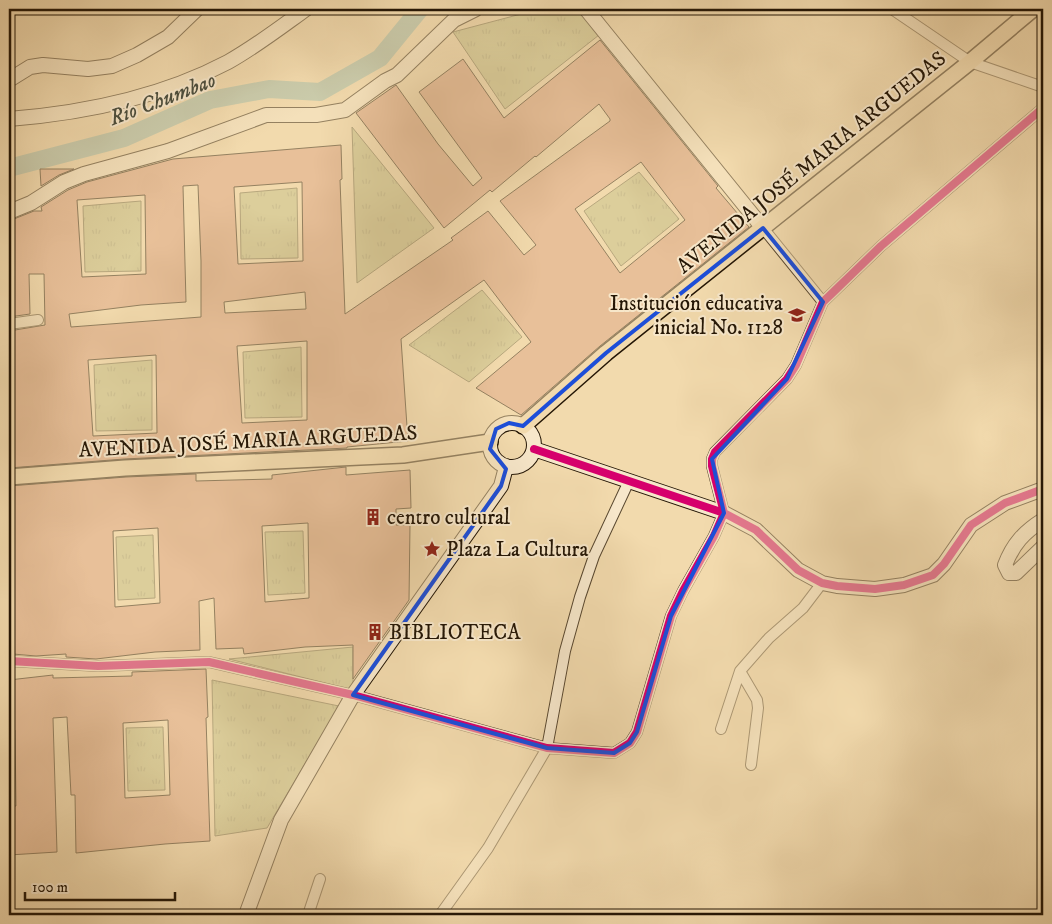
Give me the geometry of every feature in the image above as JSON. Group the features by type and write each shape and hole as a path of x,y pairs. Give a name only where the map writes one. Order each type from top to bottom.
{"main road":[{"name":"AVENIDA JOSÉ MARIA ARGUEDAS","path":"523,426 606,353 970,62 1033,9"},
{"name":"AVENIDA JOSÉ MARIA ARGUEDAS","path":"9,477 126,468 403,455 490,442"}],"street":[{"path":"9,80 30,66 43,65 88,69 112,66 168,37 197,9"},
{"path":"9,119 107,106 174,87 229,62 306,9"},
{"path":"9,212 31,203 64,182 84,174 168,151 266,115 316,115 345,110 385,81 397,75 454,20 476,9"},
{"path":"586,9 823,302"},
{"path":"892,9 970,62 1043,86"},
{"path":"9,661 98,666 209,662 354,695 547,748 614,754 630,743 637,732 672,616 724,513 712,459 715,452 787,379 796,365 823,302 882,246 1043,108"},
{"path":"9,324 38,320"},
{"path":"509,423 523,426 532,436 534,448 527,462 514,467 506,467 500,464 492,455 490,442 492,435 502,425 509,423"},
{"path":"534,448 724,513 756,530 798,570 822,583 875,589 904,585 933,575 944,564 971,525 1005,503 1043,488"},
{"path":"246,915 281,820 354,695 500,486 506,467"},
{"path":"440,915 488,848 547,748 565,651 580,597 594,556 629,481"},
{"path":"1043,520 1027,530 1010,552 1005,565 1009,573 1016,573 1043,547"},
{"path":"721,729 740,671 769,638 803,608 822,583"},
{"path":"740,671 758,700 751,765"},
{"path":"308,915 320,879"}],"highlighted area":[{"path":"763,228 823,302 787,379 712,459 724,513 671,616 637,732 630,743 614,753 547,748 353,695 501,486 506,469 490,449 496,429 509,423 523,426 606,353"}],"green space":[{"path":"540,9 577,9 599,35 505,109 453,32"},
{"path":"352,127 434,228 357,283"},
{"path":"639,172 679,219 621,266 584,211"},
{"path":"297,188 298,258 241,259 240,193"},
{"path":"141,201 141,271 85,272 83,206"},
{"path":"482,290 522,337 469,382 409,345"},
{"path":"301,347 302,417 245,418 243,352"},
{"path":"152,360 152,430 96,431 94,365"},
{"path":"303,531 305,593 268,595 265,532"},
{"path":"153,535 155,598 118,600 116,537"},
{"path":"353,647 353,690 229,659"},
{"path":"212,680 339,706 267,828 215,836"},
{"path":"163,727 165,790 128,791 126,728"}],"building":[{"path":"600,40 718,186 716,188 749,227 600,346 521,415 476,388 531,342 484,280 401,339 408,441 347,448 124,459 9,468 9,331 45,325 44,274 29,274 30,314 9,317 9,221 34,211 42,211 41,207 68,190 87,182 173,159 341,145 342,179 340,180 345,314 453,240 451,238 488,211 524,255 536,245 500,201 610,121 599,104 536,157 492,192 490,190 444,228 356,113 396,85 438,144 473,186 482,178 419,92 463,59 504,118","holes":["641,162 685,220 620,273 575,209","302,182 303,261 238,264 234,187","198,185 201,317 71,327 69,314 141,305 186,302 183,186","145,195 146,274 82,277 77,200","305,292 306,309 225,313 224,302","307,341 307,420 242,423 237,346","156,355 157,433 93,436 88,360"]},
{"path":"40,169 74,169 59,175 41,186"},
{"path":"346,467 346,475 410,470 411,508 396,509 396,525 410,525 409,600 353,679 353,645 305,647 244,654 243,648 216,649 214,598 199,601 200,650 155,652 96,659 66,657 66,654 36,656 13,654 9,486 196,474 196,481 272,479 272,475","holes":["308,523 309,598 265,602 262,526","158,528 160,603 115,607 113,531"]},
{"path":"206,669 210,841 76,853 75,795 71,795 67,717 53,718 57,852 9,855 9,806 16,806 15,730 9,730 9,680 53,675 53,678 132,676 132,672","holes":["168,720 170,795 125,798 123,723"]}],"waterway":[{"name":"Río Chumbao","path":"9,168 124,138 210,100 269,89 320,92 380,58 420,9"}],"cycle path":[{"path":"9,661 98,666 209,662 353,695 547,748 614,753 630,743 637,732 671,616 714,536 724,513 712,466 715,452 787,379 796,365 823,302 881,246 1043,108"},
{"path":"534,449 724,513 756,530 798,570 822,583 875,589 904,585 933,575 944,564 971,525 1005,503 1043,489"}],"place":[{"name":"Institución educativa inicial No. 1128","path":"797,315"},
{"name":"centro cultural","path":"373,517"},
{"name":"Plaza La Cultura","path":"432,549"},
{"name":"BIBLIOTECA","path":"375,632"}]}
